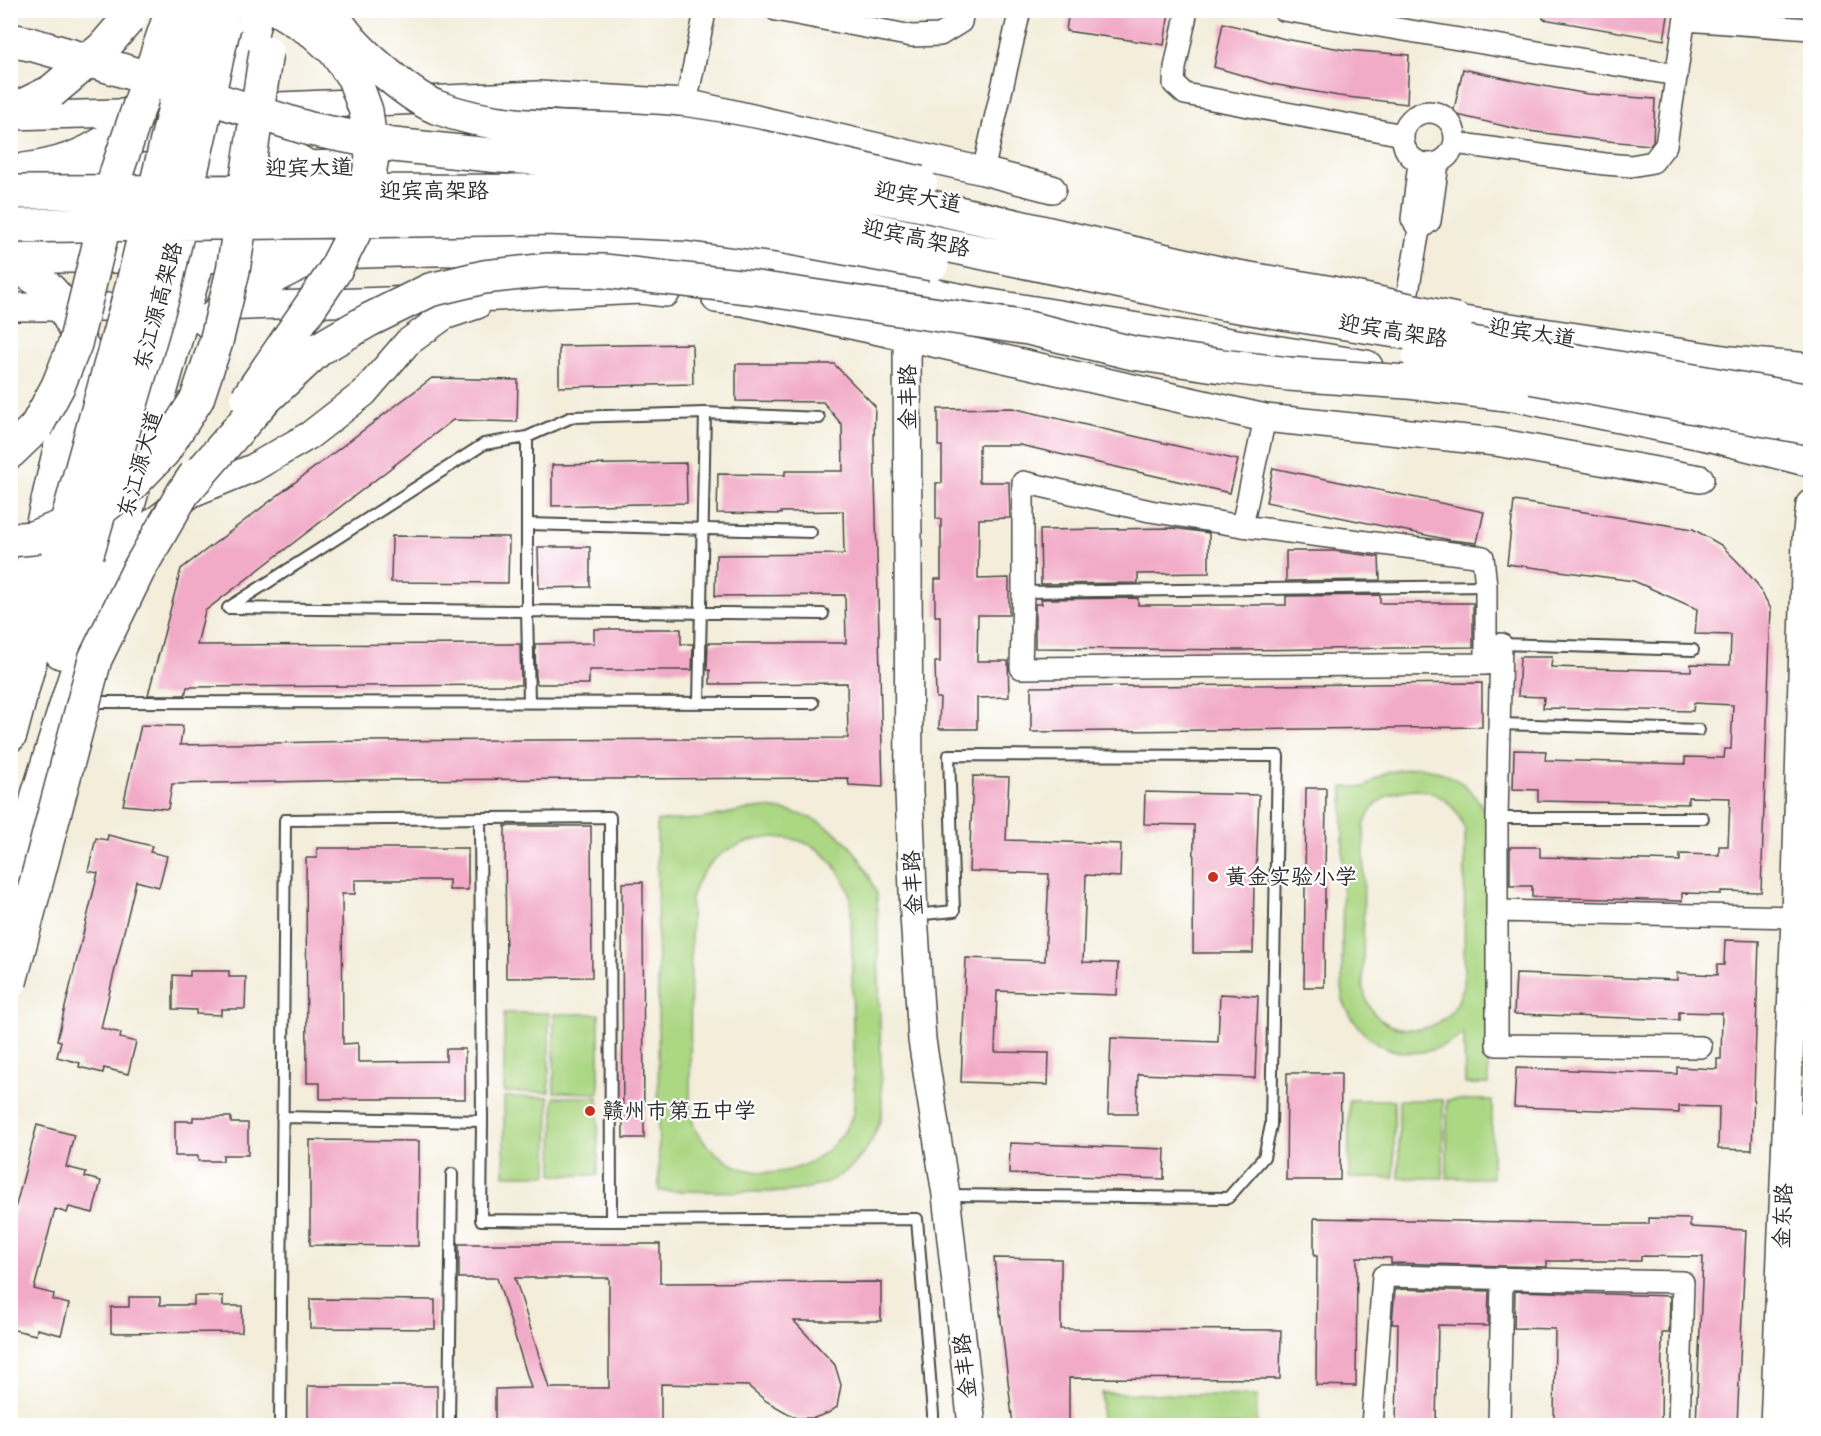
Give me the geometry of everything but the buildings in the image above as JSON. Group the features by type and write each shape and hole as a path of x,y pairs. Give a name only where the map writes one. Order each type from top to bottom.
{"main road":[{"path":"10,114 51,92 103,48 134,10"},
{"path":"10,452 36,427 58,386 75,344 117,171 172,10"},
{"path":"10,639 36,553 82,353 78,307 104,256 147,107 182,10"},
{"name":"东江源高架路","path":"10,735 132,287 198,10"},
{"name":"东江源高架路","path":"10,842 87,554 165,288 228,10"},
{"name":"东江源大道","path":"10,914 38,795 115,551 200,256 217,170 240,108 241,72 257,10"},
{"path":"10,540 32,538 95,514 130,486 163,452 197,399 216,342 232,271 266,52 277,10 314,32 335,51 354,78 366,111 372,157 357,229 334,272 183,493 138,571 95,659 10,982"},
{"path":"330,10 356,47 394,80 435,106 476,118 534,126 683,134 759,147 957,191 1065,222 1232,276"},
{"path":"10,40 107,66 310,129 393,145 500,156 685,166 779,178 928,206 1232,276 1332,293 1467,322 1729,386"},
{"path":"15,178 85,154 118,134 147,107"},
{"path":"240,108 257,123 274,144 294,160 309,168"},
{"name":"迎宾大道","path":"15,178 127,171 687,160 781,171 1006,213 1404,314 1731,363 1810,370"},
{"name":"迎宾高架路","path":"15,178 688,195 785,211 1226,304 1478,344 1810,401"},
{"name":"迎宾高架路","path":"16,227 546,218 687,224 780,236 1526,377 1810,428"},
{"path":"10,256 200,256 432,249 679,247 984,305 1446,380 1712,435 1810,460"},
{"path":"168,365 213,318 266,280 325,252"},
{"path":"10,264 36,278 78,307"},
{"path":"183,493 262,402 319,349 369,320 430,290 484,277 548,270 615,272 887,306 1028,328 1133,353 1222,366 1289,374 1407,382 1636,411 1810,428"}],"street":[{"path":"776,10 912,36 940,35 961,22 963,10"},
{"path":"983,171 1020,10"},
{"path":"1187,10 1174,84 1185,94 1403,135"},
{"path":"1283,10 1677,75"},
{"path":"686,103 706,13"},
{"path":"1455,143 1605,164 1630,166 1653,162 1666,145 1685,15 1810,29"},
{"path":"10,114 147,107 240,108 538,95 686,103 1052,189"},
{"path":"1435,112 1449,120 1456,135 1455,143 1449,156 1429,163 1412,158 1406,152 1403,135 1408,122 1413,117 1435,112"},
{"path":"1404,314 1419,230 1430,221 1429,163"},
{"path":"10,307 227,308 641,290 743,302 1265,418 1496,442 1700,479"},
{"path":"115,551 192,493 253,468 310,435 364,393 407,343 444,316 498,297"},
{"name":"金丰路","path":"908,337 909,781 914,915 922,1040 946,1195 972,1425"},
{"path":"1242,526 1265,418"},
{"path":"1023,482 1150,510 1242,526 1484,557 1486,586 1486,664 1021,668 1023,482"},
{"name":"金东路","path":"1774,1425 1795,917 1806,540 1810,504"},
{"path":"1501,644 1497,818 1497,1045 1701,1047"},
{"path":"1497,911 1795,917"},
{"name":"金东路","path":"1799,1425 1810,1123"},
{"path":"1372,1425 1383,1276 1683,1282 1679,1425"},
{"path":"1499,1425 1502,1279"}],"lane":[{"path":"699,702 705,413"},
{"path":"819,418 705,413 572,417 527,437 484,444 228,608 823,614"},
{"path":"527,437 529,701"},
{"path":"528,524 811,532"},
{"path":"1023,592 1486,586"},
{"path":"1501,644 1693,650"},
{"path":"68,702 813,703"},
{"path":"1499,724 1699,730"},
{"path":"914,915 954,911 949,756 1278,756 1271,1125 1264,1157 1228,1198 946,1195"},
{"path":"280,1425 285,820 610,817 611,1221"},
{"path":"480,818 481,1221 917,1219 933,1425"},
{"path":"1497,818 1703,818"},
{"path":"282,1117 482,1121"},
{"path":"449,1425 452,1174"}],"green space":[{"path":"1418,767 1453,777 1470,790 1489,821 1488,1084 1465,1084 1464,1034 1446,1045 1428,1051 1410,1053 1392,1050 1377,1043 1363,1032 1351,1016 1342,997 1343,787 1365,787 1376,778 1389,772","holes":["1407,790 1425,791 1441,797 1453,807 1465,830 1464,985 1455,1007 1446,1017 1428,1027 1407,1029 1387,1023 1378,1017 1370,1007 1363,988 1364,827 1371,810 1383,799"]},
{"path":"765,808 785,811 820,823 835,832 848,844 860,859 869,876 877,895 882,1113 868,1147 858,1160 833,1179 818,1185 783,1192 659,1191 657,821 701,819","holes":["774,837 799,841 820,851 840,873 851,899 854,1111 845,1131 831,1147 815,1159 796,1168 776,1172 756,1172 736,1166 711,1149 695,1129 690,1111 691,900 703,873 721,854 745,843"]},
{"path":"504,1013 549,1013 549,1092 504,1092"},
{"path":"554,1014 599,1014 599,1093 554,1092"},
{"path":"504,1097 549,1097 548,1175 504,1175"},
{"path":"554,1097 598,1097 598,1175 553,1175"},
{"path":"1349,1100 1394,1100 1394,1178 1349,1178"},
{"path":"1399,1100 1443,1100 1443,1178 1399,1178"},
{"path":"1447,1100 1492,1100 1492,1178 1447,1178"},
{"path":"1102,1393 1257,1396 1257,1425 1101,1425"}],"place":[{"name":"黄金实验小学","path":"1213,877"},
{"name":"赣州市第五中学","path":"590,1111"}]}
